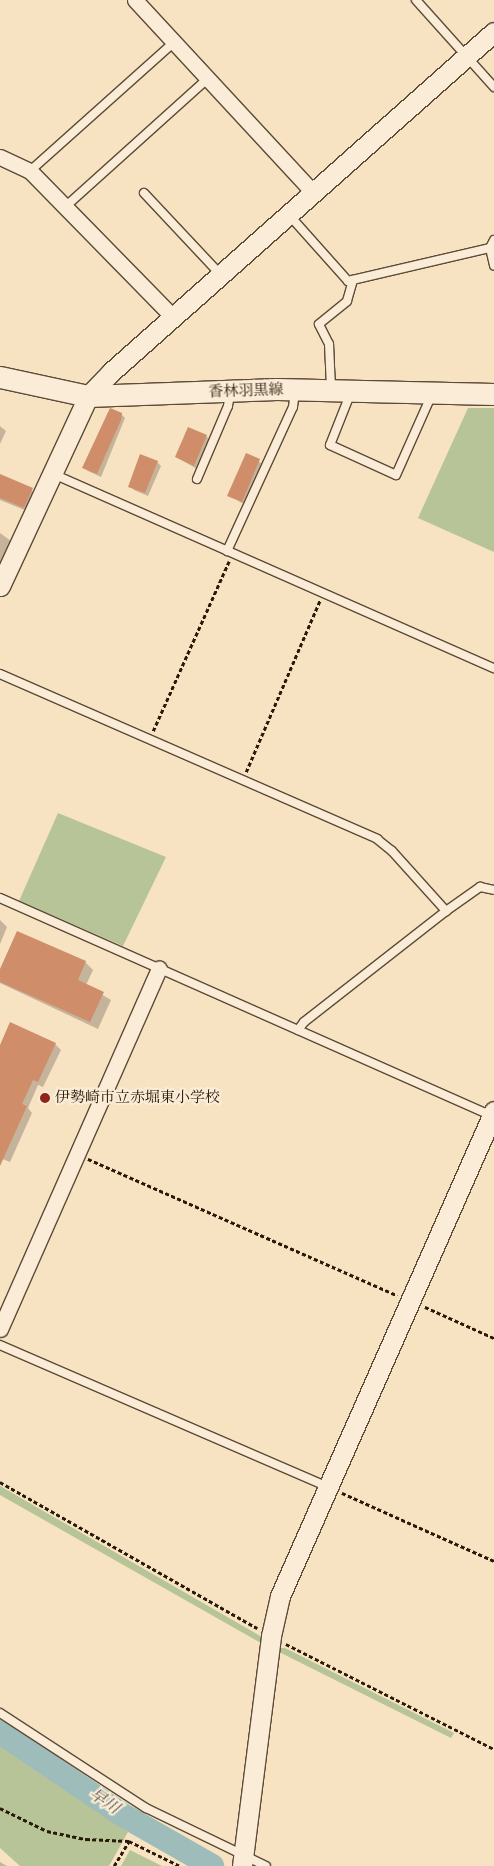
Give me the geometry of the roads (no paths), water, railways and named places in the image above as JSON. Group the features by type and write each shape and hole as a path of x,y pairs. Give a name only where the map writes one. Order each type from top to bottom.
{"main road":[{"name":"香林羽黒線","path":"0,377 88,396 295,390 494,394"}],"street":[{"path":"135,0 314,193"},
{"path":"0,586 50,472 88,396 173,317 290,216 494,32"},
{"path":"0,157 30,171 173,317"},
{"path":"0,1329 159,968"},
{"path":"243,1860 271,1636 286,1578 493,1114"}],"lane":[{"path":"416,0 494,87"},
{"path":"30,171 173,43"},
{"path":"66,207 207,79"},
{"path":"144,192 221,275"},
{"path":"290,216 343,277 353,280 490,248"},
{"path":"494,240 490,248 494,266"},
{"path":"353,280 347,301 319,324 330,344 341,390 330,445 396,475 429,406 432,392"},
{"path":"230,552 293,407 295,390"},
{"path":"197,479 228,406 230,391"},
{"path":"50,472 494,668"},
{"path":"0,674 377,839 392,851 446,911"},
{"path":"298,1030 304,1022 446,911 480,887 494,890"},
{"path":"0,898 493,1114"},
{"path":"0,1344 328,1487"},
{"path":"0,1713 146,1808 243,1860 266,1866"}],"waterway":[{"name":"早川","path":"0,1732 121,1814 212,1866"}],"place":[{"name":"伊勢崎市立赤堀東小学校","path":"45,1098"}]}
